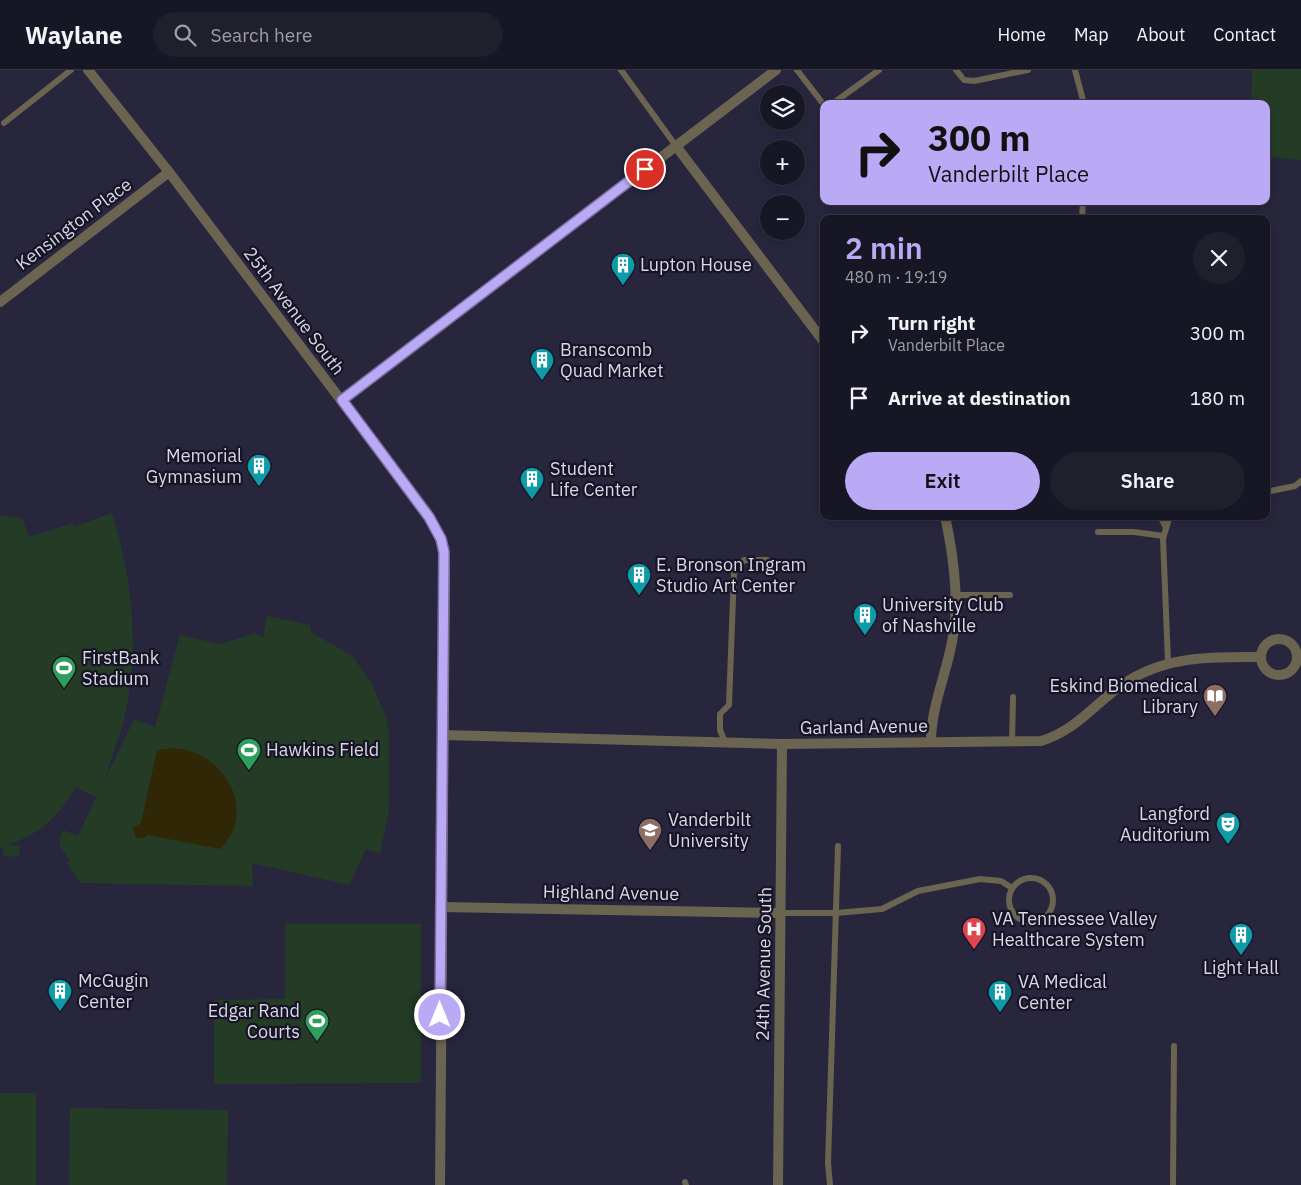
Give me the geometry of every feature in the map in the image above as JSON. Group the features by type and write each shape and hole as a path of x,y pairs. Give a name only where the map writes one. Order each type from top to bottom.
{"street":[{"name":"25th Avenue South","path":"88,70 169,172 342,400 429,517 441,539 444,560 440,1185"},
{"path":"342,400 776,70"},
{"path":"676,146 820,337"},
{"name":"Kensington Place","path":"0,302 169,172"},
{"path":"931,742 931,724 953,640 954,594 952,551 947,520"},
{"name":"Garland Avenue","path":"443,735 782,744 1041,741 1057,736 1071,728 1128,681 1168,662 1212,657 1261,657"},
{"name":"24th Avenue South","path":"778,1185 782,744"},
{"name":"Highland Avenue","path":"441,907 780,913"}],"lane":[{"path":"4,123 71,70"},
{"path":"621,70 676,146"},
{"path":"797,70 820,100"},
{"path":"838,100 879,70"},
{"path":"956,70 964,80 974,81 1028,70"},
{"path":"1075,70 1083,100"},
{"path":"1270,491 1295,486 1301,481"},
{"path":"1162,520 1165,526"},
{"path":"1168,520 1164,536 1168,662"},
{"path":"1098,532 1134,532 1164,536"},
{"path":"725,742 720,730 720,714 729,705 734,572 744,560 767,560"},
{"path":"954,594 1010,595"},
{"path":"1012,742 1013,697"},
{"path":"830,1185 828,1163 838,846"},
{"path":"1030,878 1044,882 1052,894 1051,908 1042,918 1028,921 1021,919 1011,909 1010,895 1012,888 1017,883 1030,878"},
{"path":"780,913 836,913 882,909 918,891 980,879 1001,881 1012,888"},
{"path":"1173,1185 1174,1046"}],"shaded area":[{"name":"Vanderbilt University","path":"0,70 1301,70 1301,1185 0,1185"}],"green space":[{"path":"1252,70 1301,70 1301,160 1270,157 1270,100 1251,100"},
{"name":"Hawkins Field","path":"112,513 125,564 132,616 133,642 132,668 124,719 106,777 134,719 155,727 180,635 219,644 256,633 263,638 267,616 310,625 311,632 352,656 371,682 386,717 389,731 389,810 380,853 366,849 349,885 252,863 253,886 80,883 67,863 70,861 59,844 61,842 59,840 63,830 78,836 98,793 95,797 76,787 63,807 48,823 30,835 8,845 20,846 19,857 3,856 3,847 0,848 0,516 22,518 29,537 73,523 74,527"},
{"name":"Edgar Rand Courts","path":"285,924 421,924 421,1083 214,1084 214,1000 285,999"},
{"path":"0,1093 36,1093 36,1185 0,1185"},
{"path":"70,1108 228,1110 227,1185 69,1185"}],"sand":[{"path":"172,748 190,751 206,759 220,770 230,784 236,800 236,817 231,834 220,849 148,835 144,838 136,838 133,828 141,823 157,750"}],"place":[{"name":"Lupton House","path":"623,286"},
{"name":"Branscomb Quad Market","path":"542,381"},
{"name":"Memorial Gymnasium","path":"259,487"},
{"name":"Student Life Center","path":"532,500"},
{"name":"E. Bronson Ingram Studio Art Center","path":"639,596"},
{"name":"University Club of Nashville","path":"865,636"},
{"name":"FirstBank Stadium","path":"64,689"},
{"name":"Eskind Biomedical Library","path":"1215,717"},
{"name":"Hawkins Field","path":"249,771"},
{"name":"Langford Auditorium","path":"1228,845"},
{"name":"Vanderbilt University","path":"650,851"},
{"name":"VA Tennessee Valley Healthcare System","path":"974,950"},
{"name":"Light Hall","path":"1241,956"},
{"name":"McGugin Center","path":"60,1012"},
{"name":"VA Medical Center","path":"1000,1013"},
{"name":"Edgar Rand Courts","path":"317,1042"}],"route":[{"path":"440,1015 444,552 441,539 429,517 342,400 645,169"}]}
